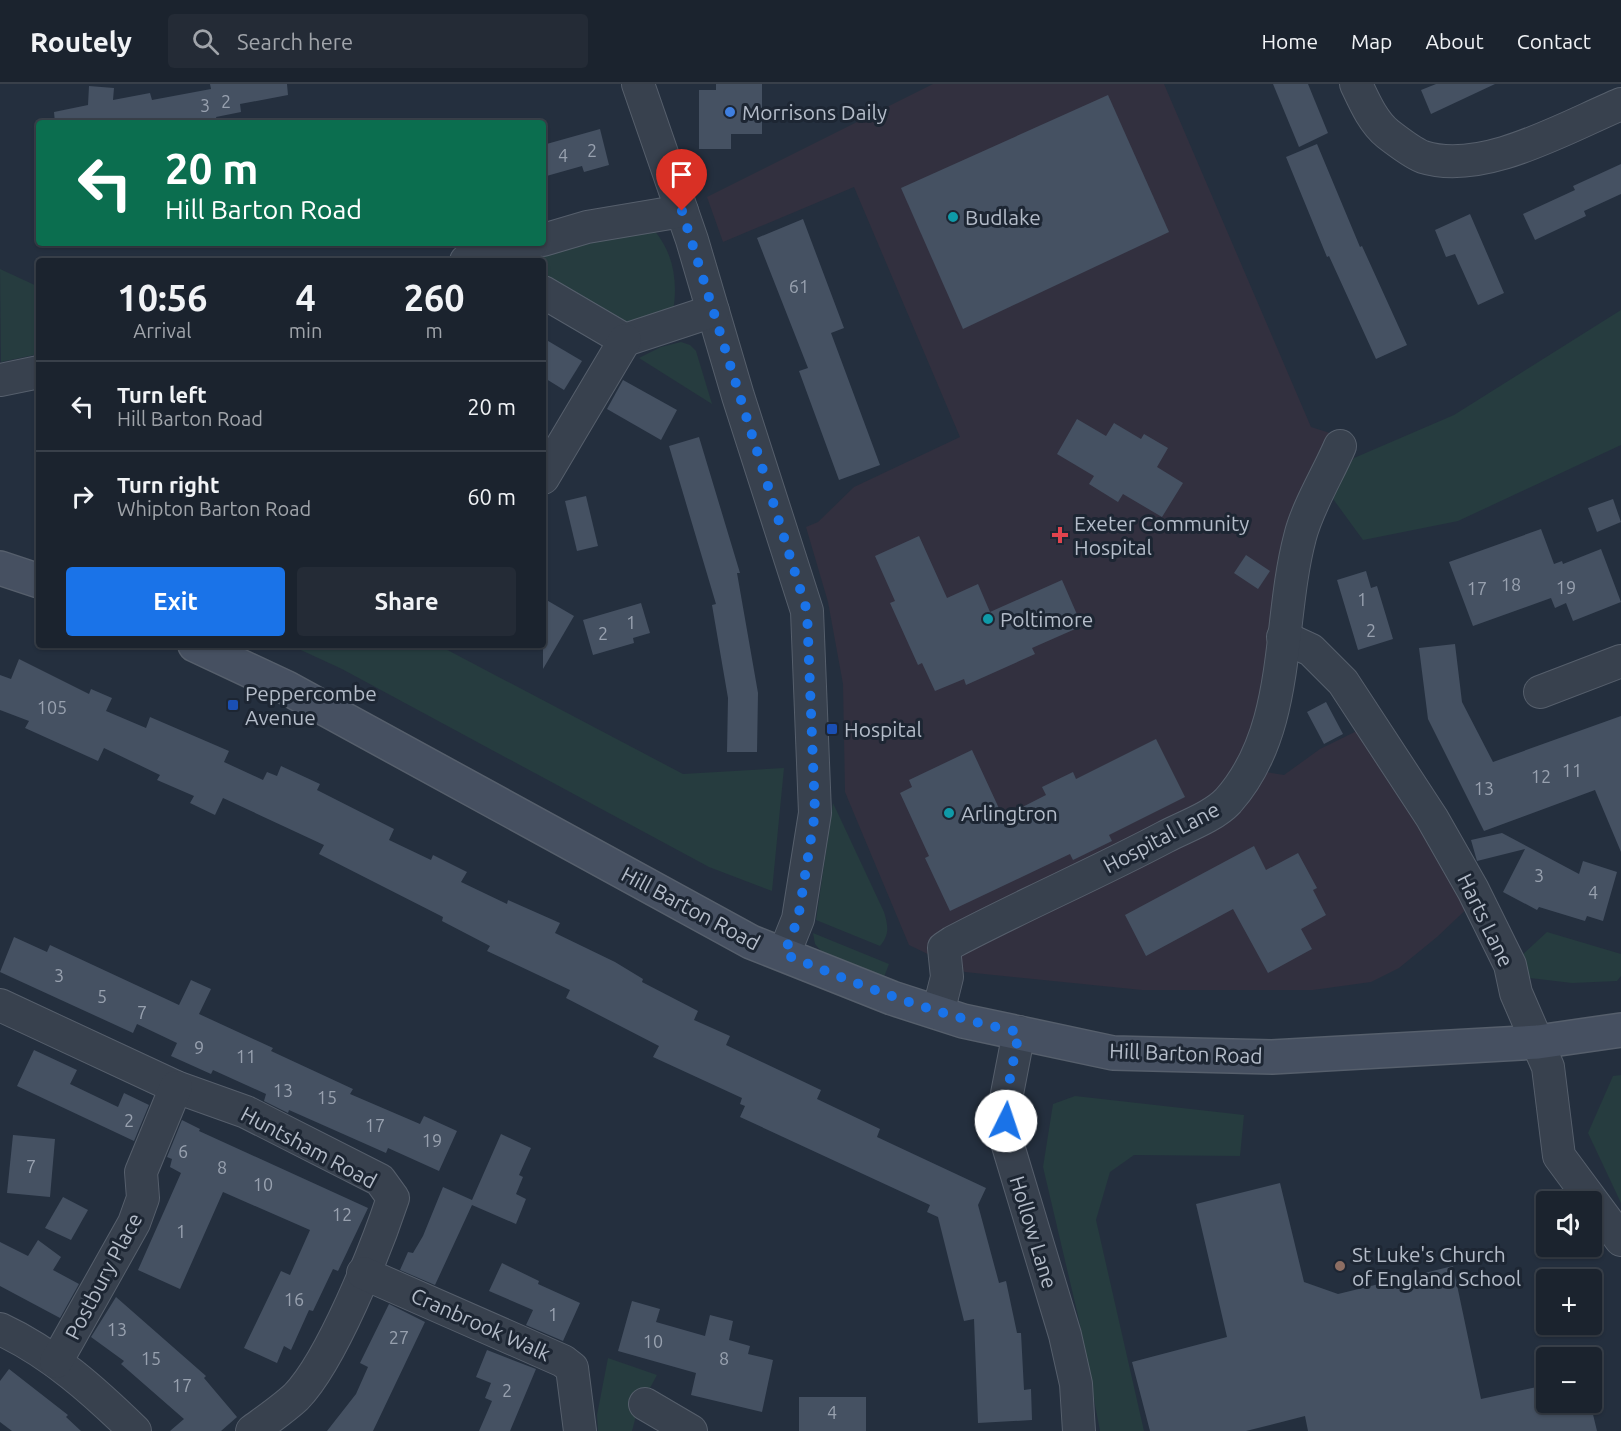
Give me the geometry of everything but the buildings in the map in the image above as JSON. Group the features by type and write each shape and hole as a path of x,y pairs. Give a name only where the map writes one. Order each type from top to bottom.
{"main road":[{"path":"0,568 36,580"},
{"name":"Hill Barton Road","path":"201,648 286,688 751,942 892,998 938,1013 1113,1053 1272,1057 1538,1042 1621,1030"}],"street":[{"path":"638,84 682,211 807,611 815,813 798,919 784,954"},
{"path":"1356,84 1369,110 1387,133 1423,156 1461,161 1490,157 1621,104"},
{"path":"546,239 587,227 682,211"},
{"path":"477,258 520,246"},
{"path":"546,294 625,340"},
{"path":"546,473 625,340 713,311"},
{"path":"0,380 36,373"},
{"name":"Hospital Lane","path":"938,1013 947,977 944,948 1143,849 1227,802 1246,773 1262,741 1281,673 1283,637 1300,536 1340,446"},
{"name":"Harts Lane","path":"1283,637 1311,650 1343,682 1432,818 1473,890 1510,965 1516,993 1548,1067 1554,1098 1559,1156 1621,1240"},
{"path":"1540,692 1621,661"},
{"name":"Huntsham Road","path":"0,1005 176,1087 246,1112 380,1180 393,1198 363,1273 314,1374 296,1397 252,1431"},
{"name":"Hollow Lane","path":"1019,1032 1005,1104 1006,1138 1065,1335 1076,1384 1079,1431"},
{"name":"Postbury Place","path":"56,1362 135,1223 143,1198 141,1172 176,1087"},
{"name":"Cranbrook Walk","path":"363,1273 563,1361 572,1368 580,1431"},
{"path":"0,1329 56,1362 95,1392 135,1431"},
{"path":"645,1404 691,1431"}],"shaded area":[{"name":"Exeter Community Hospital","path":"933,84 1164,84 1311,427 1330,433 1354,458 1328,492 1310,543 1283,719 1266,772 1284,775 1320,749 1375,722 1475,901 1437,937 1399,968 1371,982 1313,990 1142,990 965,972 909,945 845,792 843,684 828,602 806,527 818,522 854,487 960,437 854,187 723,242 707,197"}],"green space":[{"path":"654,230 666,249 673,269 675,290 673,312 641,325 619,324 546,282 546,258 515,258 581,241"},
{"path":"0,269 36,286 36,355 1,362"},
{"path":"1621,310 1621,445 1458,521 1363,540 1328,492 1354,458 1454,415"},
{"path":"681,342 690,345 696,351 712,404 639,358 661,347"},
{"path":"296,648 444,648 683,774 784,768 772,891 709,867 342,669"},
{"path":"833,803 884,912 887,930 880,946 816,920"},
{"path":"1547,932 1621,954 1621,976 1617,981 1572,983 1530,978 1525,974 1521,956"},
{"path":"813,933 889,964 884,977 822,952 815,944"},
{"path":"1621,1075 1621,1203 1588,1133 1613,1076"},
{"path":"1075,1096 1244,1115 1240,1156 1134,1155 1110,1172 1096,1220 1144,1431 1100,1431 1079,1320 1043,1167 1053,1104"},
{"path":"608,1358 657,1375 637,1412 632,1431 598,1431 597,1415"}],"place":[{"name":"Morrisons Daily","path":"730,112"},
{"name":"Budlake","path":"953,217"},
{"name":"Exeter Community Hospital","path":"1060,535"},
{"name":"Poltimore","path":"988,619"},
{"name":"Peppercombe Avenue","path":"233,705"},
{"name":"Hospital","path":"832,729"},
{"name":"Arlingtron","path":"949,813"},
{"name":"St Luke's Church of England School","path":"1340,1266"}],"route":[{"path":"682,211 807,611 811,663 815,813 798,919 784,954 892,998 963,1021 1019,1032 1005,1104 1006,1121"}]}
